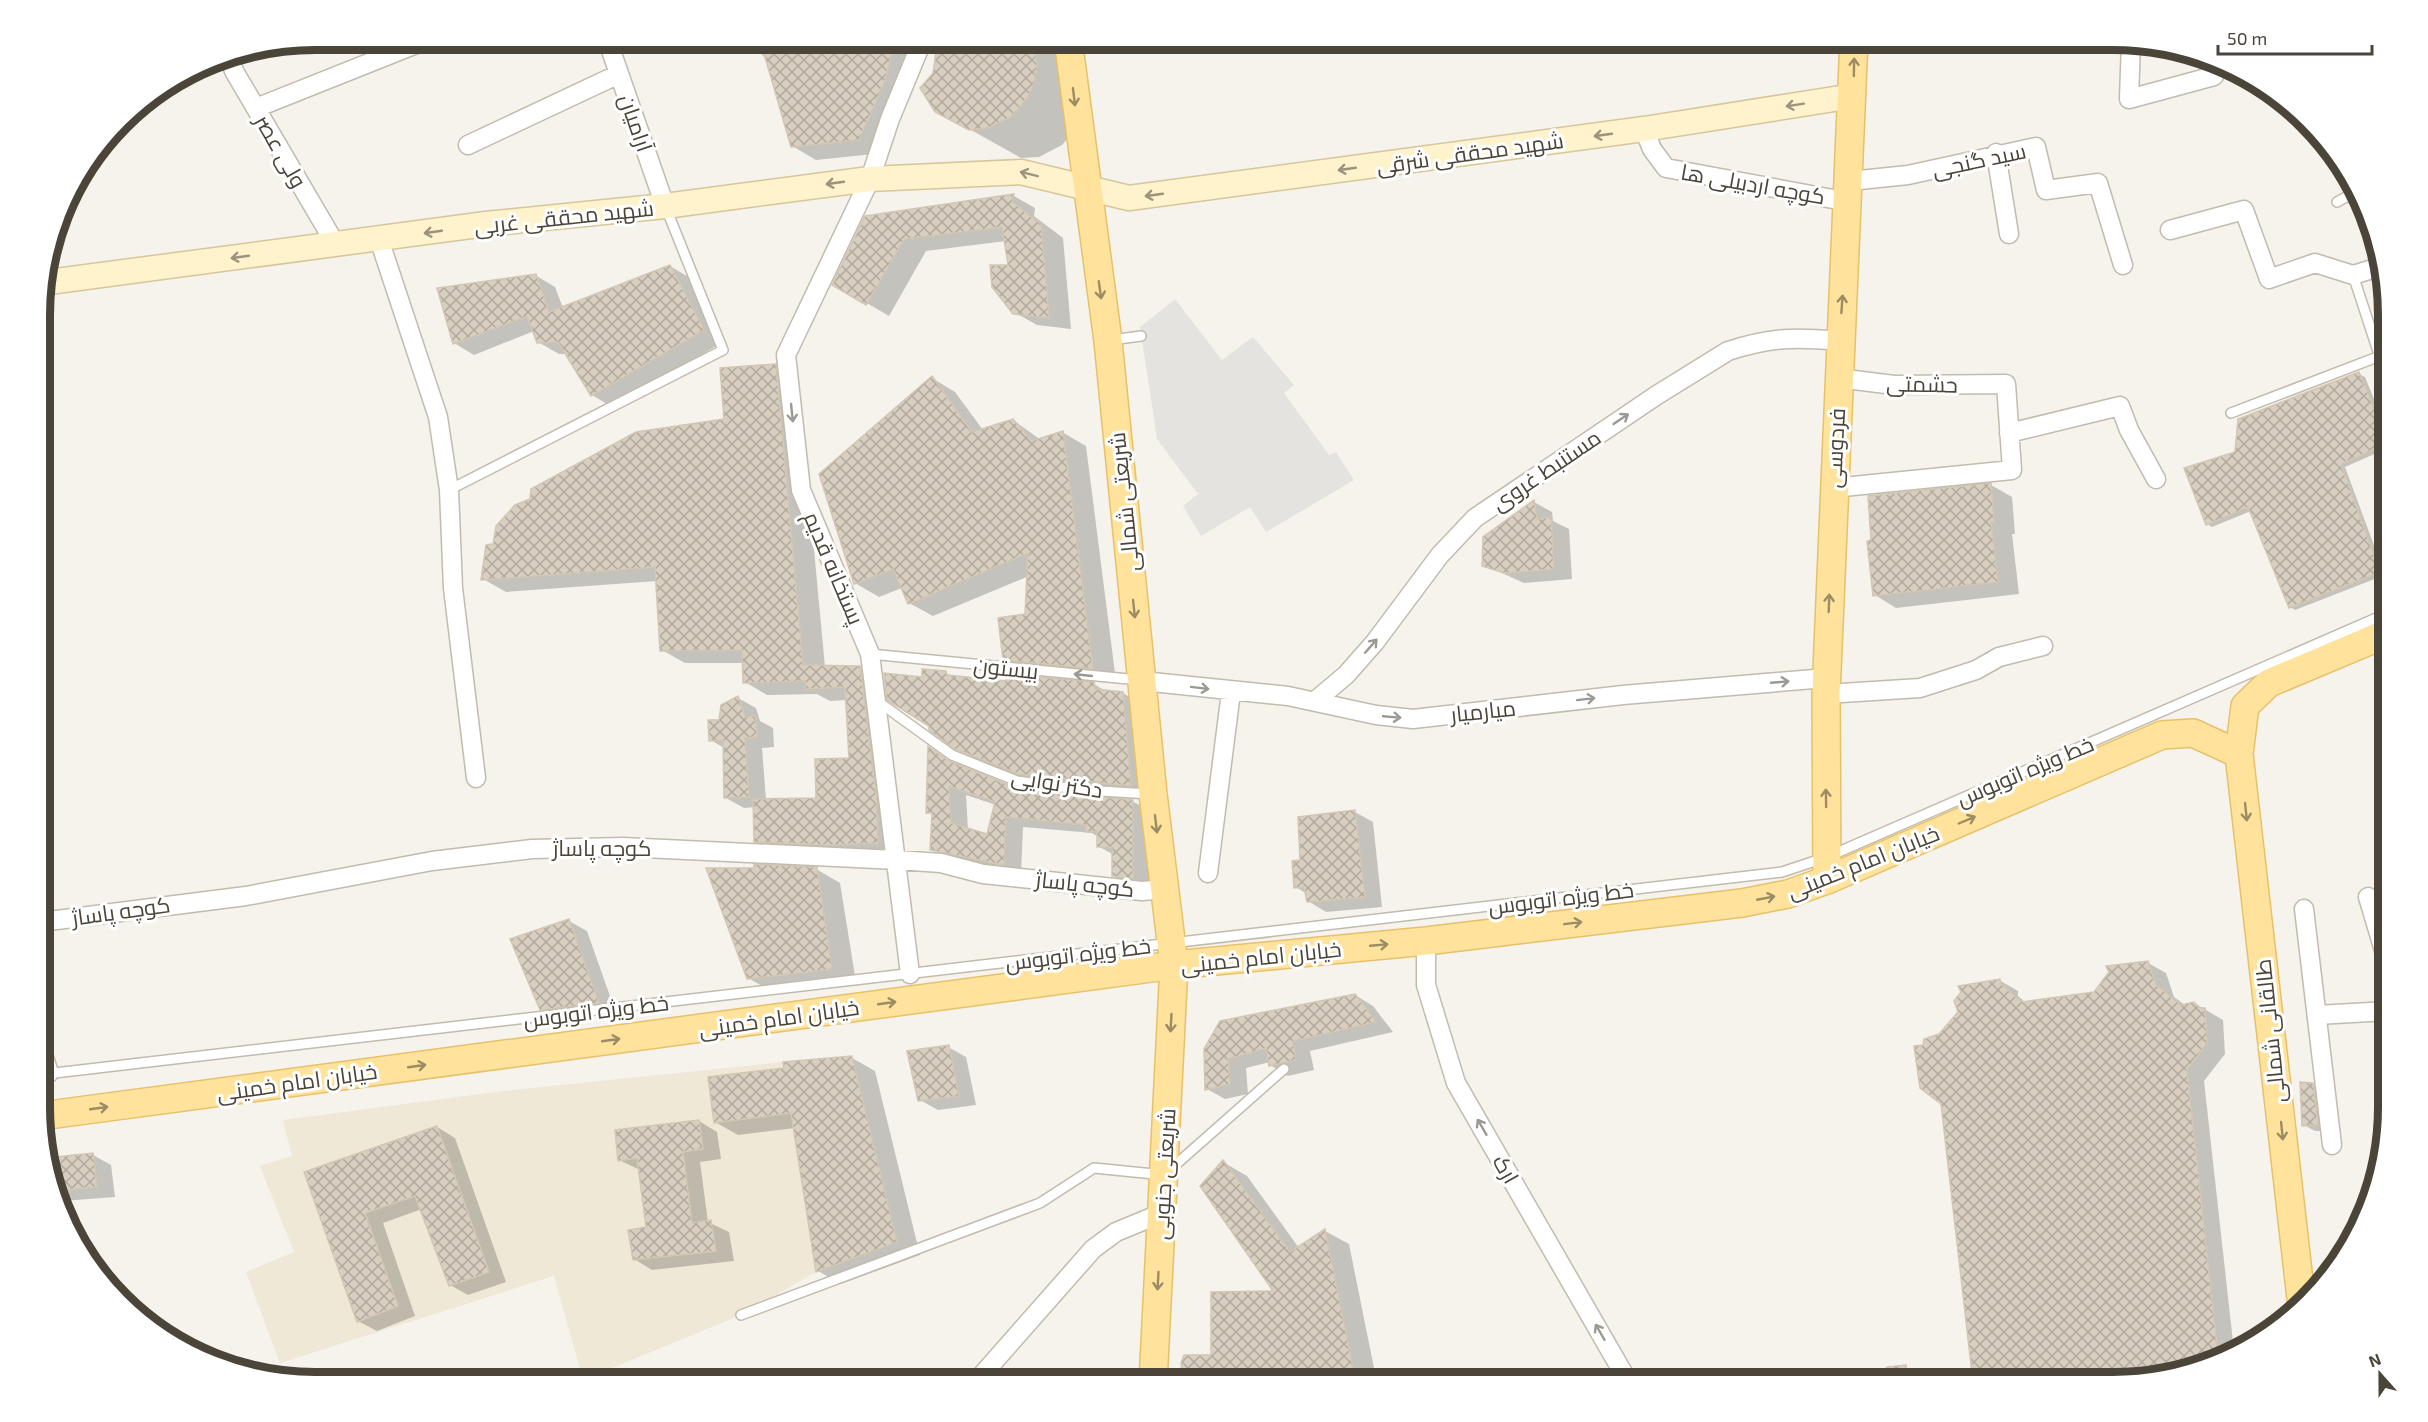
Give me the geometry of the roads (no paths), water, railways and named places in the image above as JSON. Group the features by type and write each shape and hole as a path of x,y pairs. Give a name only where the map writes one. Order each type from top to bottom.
{"main road":[{"name":"شریعتی شمالی","path":"1069,50 1086,189 1108,340 1152,794 1173,954"},
{"name":"فردوسی","path":"1827,869 1826,686 1854,50"},
{"path":"2239,754 2245,706 2269,683 2378,637"},
{"name":"خیابان امام خمینی","path":"50,1115 1173,954 1426,941 1742,903 1788,894 1827,869 2162,735 2193,734 2239,754"},
{"name":"طالقانی شمالی","path":"2239,754 2303,1291"},
{"name":"شریعتی جنوبی","path":"1154,1372 1173,954"}],"street":[{"path":"256,108 401,50"},
{"name":"آرامیان","path":"611,50 666,206"},
{"name":"پستخانه قدیم","path":"910,974 870,654 801,490 786,355 870,179 890,119 919,50"},
{"path":"2131,50 2129,99 2214,76"},
{"name":"ولی عصر","path":"231,63 336,244"},
{"path":"468,145 619,74"},
{"name":"شهید محققی شرقی","path":"1086,189 1129,198 1644,129 1853,96"},
{"name":"کوچه اردبیلی ها","path":"1644,129 1652,149 1666,168 1849,191"},
{"name":"سید گنجی","path":"1849,191 1996,153 2036,147 2046,190 2098,183 2123,264"},
{"path":"1996,153 2009,234"},
{"name":"شهید محققی غربی","path":"53,276 379,239 486,224 666,206 870,179 1021,172 1086,189"},
{"path":"2170,230 2244,210 2269,279 2314,263 2353,275 2374,268"},
{"path":"379,239 438,417 449,490 453,588 476,778"},
{"name":"مستنبط غروی","path":"1315,702 1346,675 1375,642 1456,536 1505,497 1728,351 1761,340 1793,337 1840,342"},
{"name":"حشمتی","path":"1838,378 1894,385 2006,384 2009,433"},
{"path":"1833,488 2012,470 2009,433 2120,406 2129,430 2156,479"},
{"name":"میارمیار","path":"1142,681 1231,692 1288,696 1376,716 1413,719 1623,695 1826,686 1920,688 1976,670 2000,657 2043,646"},
{"path":"1208,873 1231,692"},
{"name":"کوچه پاساژ","path":"50,921 246,897 432,861 532,849 635,847 897,860 941,863 983,874 1142,891 1165,889"},
{"path":"2368,897 2378,930"},
{"path":"2304,909 2332,1145"},
{"name":"ارک","path":"1426,941 1426,985 1456,1083 1623,1372"},
{"path":"2317,1015 2378,1012"},
{"path":"985,1372 1093,1249 1116,1232 1162,1213"}],"lane":[{"path":"2337,202 2350,195"},
{"path":"449,490 723,350 666,206"},
{"path":"2353,275 2378,350"},
{"path":"1108,340 1141,336"},
{"path":"2231,413 2378,357"},
{"name":"خط ویژه اتوبوس","path":"50,1073 910,974 1173,954 1738,877 1827,869 2378,618"},
{"name":"بیستون","path":"870,654 1142,681"},
{"name":"دکتر نوایی","path":"876,700 952,755 1017,781 1084,790 1152,794"},
{"path":"741,1315 1040,1203 1094,1168 1164,1175 1284,1069"}]}
